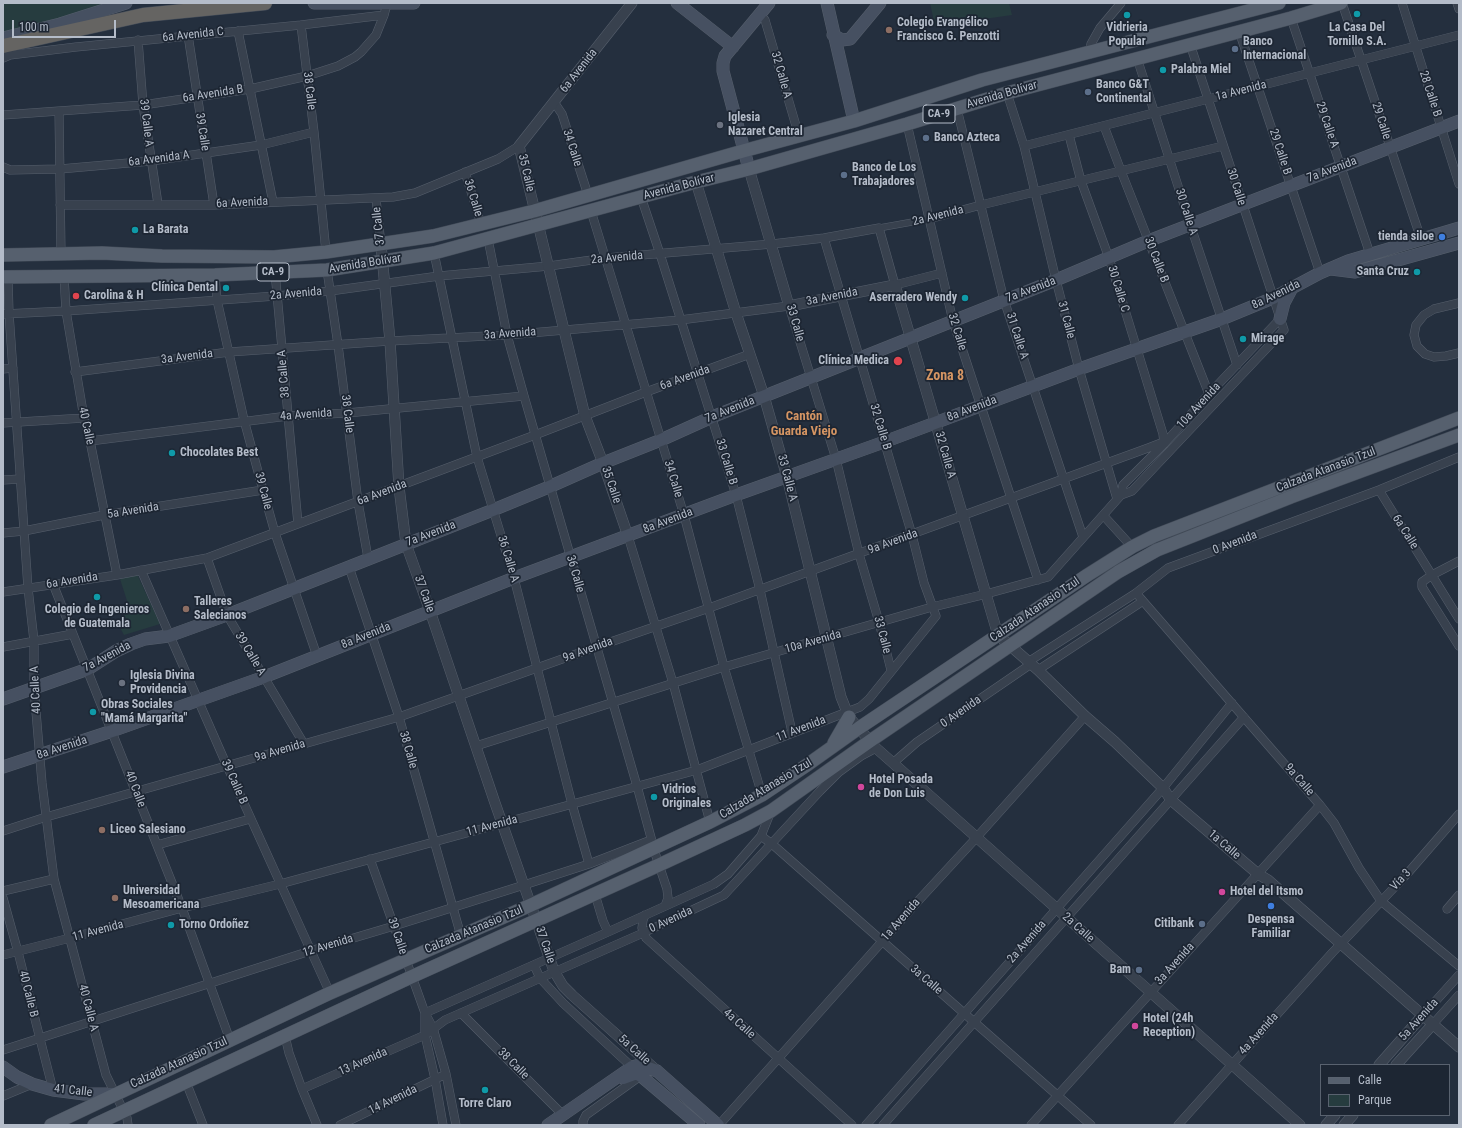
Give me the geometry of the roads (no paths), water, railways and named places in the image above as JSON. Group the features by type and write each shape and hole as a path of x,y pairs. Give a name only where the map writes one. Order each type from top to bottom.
{"highway":[{"path":"3,46 143,15 265,3"}],"main road":[{"path":"3,38 60,24 126,3"},
{"path":"314,3 386,9 414,3"},
{"path":"677,3 733,47 769,3"},
{"path":"826,3 854,121"},
{"path":"833,35 842,40 850,39 880,3"},
{"name":"Avenida Bolívar","path":"3,255 102,253 162,256 274,256 326,252 381,245 433,236 534,211 854,121 982,80 1279,3"},
{"name":"Avenida Bolívar","path":"5,277 215,275 327,270 434,253 749,169 907,124 1007,93 1290,18 1341,3"},
{"name":"33 Calle","path":"733,47 723,62 723,71 749,169"},
{"name":"7a Avenida","path":"3,699 88,669 116,651 131,644 145,639 169,636 227,615 368,558 493,510 661,440 712,417 1056,280 1148,241 1459,121"},
{"name":"8a Avenida","path":"3,767 112,731 264,677 570,557 1079,369 1222,319 1273,298 1348,261 1459,228"},
{"path":"1326,271 1355,272 1459,243"},
{"path":"1282,324 1284,303 1292,288"},
{"name":"Calzada Atanasio Tzul","path":"51,1125 330,993 531,905 652,844 710,822 762,795 831,749 859,728 1086,576 1132,547 1161,533 1459,418"},
{"name":"Calzada Atanasio Tzul","path":"94,1125 411,977 659,865 745,825 771,811 873,744 1010,646 1118,572 1157,550 1291,497 1459,435"},
{"path":"831,749 848,714"},
{"path":"548,1125 609,1084 636,1074 639,1065 643,1065 657,1071"},
{"name":"41 Calle","path":"4,1069 32,1084 53,1090 84,1094 115,1094"},
{"name":"5a Calle","path":"657,1071 718,1125"},
{"name":"5a Calle","path":"636,1074 699,1125"}],"street":[{"name":"6a Avenida","path":"60,205 214,205 376,199 415,193 501,157 519,146 632,3"},
{"path":"1089,52 1091,44 1100,28 1121,3"},
{"name":"29 Calle","path":"1341,3 1421,239"},
{"name":"28 Calle B","path":"1402,3 1459,184"},
{"path":"1457,3 1459,9"},
{"name":"6a Avenida C","path":"3,58 10,55 32,52 138,40 301,25 386,9"},
{"name":"6a Avenida B","path":"3,115 143,105 250,89 307,76 338,66 361,52 376,35 386,9"},
{"name":"32 Calle A","path":"760,15 765,20 799,136"},
{"name":"29 Calle A","path":"1290,18 1370,254"},
{"name":"38 Calle","path":"301,25 314,132 326,252"},
{"path":"238,31 273,202"},
{"name":"29 Calle B","path":"1239,31 1291,186 1326,271"},
{"name":"1a Avenida","path":"1024,146 1459,35"},
{"name":"39 Calle","path":"188,36 214,205"},
{"name":"39 Calle A","path":"138,40 143,105 158,204"},
{"name":"30 Calle","path":"1190,44 1282,324"},
{"name":"30 Calle A","path":"1137,58 1190,225 1237,365"},
{"name":"31 Calle","path":"1007,93 1024,146 1079,369 1107,463 1119,497"},
{"name":"34 Calle","path":"554,102 562,114 588,195"},
{"name":"31 Calle A","path":"957,109 1004,300 1083,537"},
{"path":"59,111 61,253"},
{"name":"32 Calle","path":"907,124 953,321 1038,580"},
{"name":"30 Calle B","path":"1104,126 1209,394"},
{"name":"6a Avenida A","path":"3,167 10,170 60,169 151,161 261,145 314,132"},
{"name":"30 Calle C","path":"1069,135 1081,181 1109,258 1163,434 1164,444"},
{"name":"35 Calle","path":"519,146 585,416 628,536 656,626 710,822"},
{"name":"2a Avenida","path":"6,314 66,311 330,291 439,276 549,266 606,258 772,244 824,238 930,219 981,205 1223,146"},
{"name":"33 Calle","path":"749,169 810,378 836,459 859,554 891,670"},
{"name":"36 Calle","path":"465,172 481,224"},
{"name":"33 Calle A","path":"696,182 736,313 764,396 787,477 841,698 848,714 859,728"},
{"name":"33 Calle B","path":"641,197 736,495 775,653 792,732"},
{"name":"37 Calle","path":"376,199 390,341 399,487 406,544 554,971"},
{"name":"34 Calle","path":"592,211 684,515 724,668 762,795"},
{"name":"32 Calle A","path":"879,228 998,635"},
{"name":"32 Calle B","path":"824,238 912,535 924,583 936,616"},
{"name":"36 Calle","path":"488,239 507,335 549,487 637,786 652,844 667,889 668,898 665,906"},
{"name":"36 Calle A","path":"434,253 453,338 464,402 477,457 514,578 572,804 589,864"},
{"name":"38 Calle","path":"327,270 358,502 368,558"},
{"name":"38 Calle A","path":"275,272 298,524"},
{"name":"3a Avenida","path":"76,372 229,352 282,347 507,335 680,320 790,306 895,285 942,273"},
{"name":"39 Calle","path":"215,275 217,300 244,420 275,533 316,656"},
{"name":"40 Calle","path":"64,276 66,311 76,372 116,575"},
{"name":"40 Calle A","path":"5,277 6,314 13,368 28,588 34,641 34,688 46,817 54,879 106,1075 124,1111 128,1125"},
{"path":"1459,303 1434,309 1424,315 1416,326 1414,335 1417,346 1425,354 1434,357 1446,356 1459,352"},
{"name":"10a Avenida","path":"476,746 724,668 879,622 1038,580 1048,576 1119,497 1123,485 1164,444 1237,365 1282,324"},
{"name":"10a Avenida","path":"1119,497 1132,491 1282,324"},
{"name":"6a Avenida","path":"3,592 116,575 208,558 750,354"},
{"path":"3,369 13,368"},
{"name":"4a Avenida","path":"90,441 244,420 524,396"},
{"path":"3,423 84,418"},
{"name":"9a Avenida","path":"3,831 136,791 399,717 459,697 596,646 760,590 810,570 912,535 1161,443 1164,444"},
{"name":"0 Avenida","path":"893,763 917,742 1136,593 1168,568 1379,490 1459,457"},
{"path":"3,480 20,479"},
{"name":"5a Avenida","path":"3,533 24,531 104,515 263,490"},
{"name":"6a Calle","path":"1379,490 1459,619"},
{"path":"1103,515 1132,547"},
{"name":"39 Calle A","path":"208,558 227,615 304,744"},
{"path":"1459,561 1422,582 1422,587 1459,646"},
{"name":"38 Calle","path":"348,567 399,717 461,936"},
{"name":"39 Calle B","path":"141,570 226,766 330,993"},
{"name":"40 Calle","path":"53,584 182,908 230,1040"},
{"name":"9a Calle","path":"1136,593 1320,805 1334,823 1359,868 1381,901 1459,966"},
{"name":"0 Avenida","path":"1032,665 1143,601"},
{"name":"11 Avenida","path":"3,955 280,884 696,770 792,732 848,714 869,699 936,616"},
{"path":"3,647 73,634"},
{"name":"1a Calle","path":"998,635 1115,742 1163,788 1171,800 1258,874 1268,880 1459,1047"},
{"name":"2a Avenida","path":"866,1125 1163,788 1232,703"},
{"name":"1a Avenida","path":"718,1125 918,900 977,838 1085,716"},
{"name":"2a Avenida","path":"883,1125 1244,717"},
{"name":"2a Calle","path":"859,728 893,763 1300,1125"},
{"name":"0 Avenida","path":"425,1035 445,1020 643,933 724,895 839,772 861,756 873,744"},
{"name":"3a Avenida","path":"1031,1125 1320,805"},
{"name":"0 Avenida","path":"425,1013 608,932 720,880 728,874 761,836 771,811"},
{"name":"Vía 3","path":"1341,943 1407,874 1459,814"},
{"path":"157,845 250,819"},
{"name":"3a Calle","path":"761,836 772,844 1091,1125"},
{"name":"12 Avenida","path":"3,1050 310,951 453,908 652,844"},
{"name":"39 Calle","path":"370,859 411,977 425,1013 433,1028 446,1074 456,1125"},
{"path":"3,891 54,879"},
{"path":"1447,909 1459,895"},
{"name":"40 Calle B","path":"3,898 53,1090"},
{"path":"598,901 608,932"},
{"path":"643,933 643,920 645,915"},
{"name":"4a Calle","path":"643,933 646,938 852,1125"},
{"name":"4a Avenida","path":"1178,1125 1341,943"},
{"name":"5a Calle","path":"534,965 540,978 636,1074"},
{"name":"5a Calle","path":"554,971 563,986 572,995 657,1071"},
{"name":"5a Avenida","path":"1380,1064 1459,975"},
{"path":"477,990 483,1004"},
{"name":"5a Avenida","path":"1397,1064 1459,994"},
{"name":"39 Calle","path":"425,1013 425,1035 444,1125"},
{"name":"38 Calle","path":"462,1013 563,1115"},
{"name":"13 Avenida","path":"302,1089 425,1035"},
{"path":"285,1036 289,1053 317,1125"},
{"name":"14 Avenida","path":"340,1125 446,1074"},
{"path":"583,1125 586,1115 636,1074"},
{"path":"186,1082 202,1125"},
{"path":"3,1096 32,1084"},
{"path":"1326,1125 1334,1116"},
{"path":"1344,1125 1352,1116"}],"place":[{"name":"La Casa Del Tornillo S.A.","path":"1357,14"},
{"name":"Vidrieria Popular","path":"1127,15"},
{"name":"Colegio Evangélico Francisco G. Penzotti","path":"889,30"},
{"name":"Banco Internacional","path":"1235,49"},
{"name":"Palabra Miel","path":"1163,70"},
{"name":"Banco G&T Continental","path":"1088,92"},
{"name":"Iglesia Nazaret Central","path":"720,125"},
{"name":"Banco Azteca","path":"926,138"},
{"name":"Banco de Los Trabajadores","path":"844,175"},
{"name":"La Barata","path":"135,230"},
{"name":"tienda siloe","path":"1442,237"},
{"name":"Santa Cruz","path":"1417,272"},
{"name":"Clínica Dental","path":"226,288"},
{"name":"Carolina & H","path":"76,296"},
{"name":"Aserradero Wendy","path":"965,298"},
{"name":"Mirage","path":"1243,339"},
{"name":"Clínica Medica","path":"898,361"},
{"name":"Chocolates Best","path":"172,453"},
{"name":"Colegio de Ingenieros de Guatemala","path":"97,597"},
{"name":"Talleres Salecianos","path":"186,609"},
{"name":"Iglesia Divina Providencia","path":"122,683"},
{"name":"Obras Sociales \"Mamá Margarita\"","path":"93,712"},
{"name":"Hotel Posada de Don Luis","path":"861,787"},
{"name":"Vidrios Originales","path":"654,797"},
{"name":"Liceo Salesiano","path":"102,830"},
{"name":"Hotel del Itsmo","path":"1222,892"},
{"name":"Universidad Mesoamericana","path":"115,898"},
{"name":"Despensa Familiar","path":"1271,906"},
{"name":"Citibank","path":"1202,924"},
{"name":"Torno Ordoñez","path":"171,925"},
{"name":"Bam","path":"1139,970"},
{"name":"Hotel (24h Reception)","path":"1135,1026"},
{"name":"Torre Claro","path":"485,1090"}],"district":[{"name":"Zona 8","path":"945,376"},
{"name":"Cantón Guarda Viejo","path":"804,424"}]}
